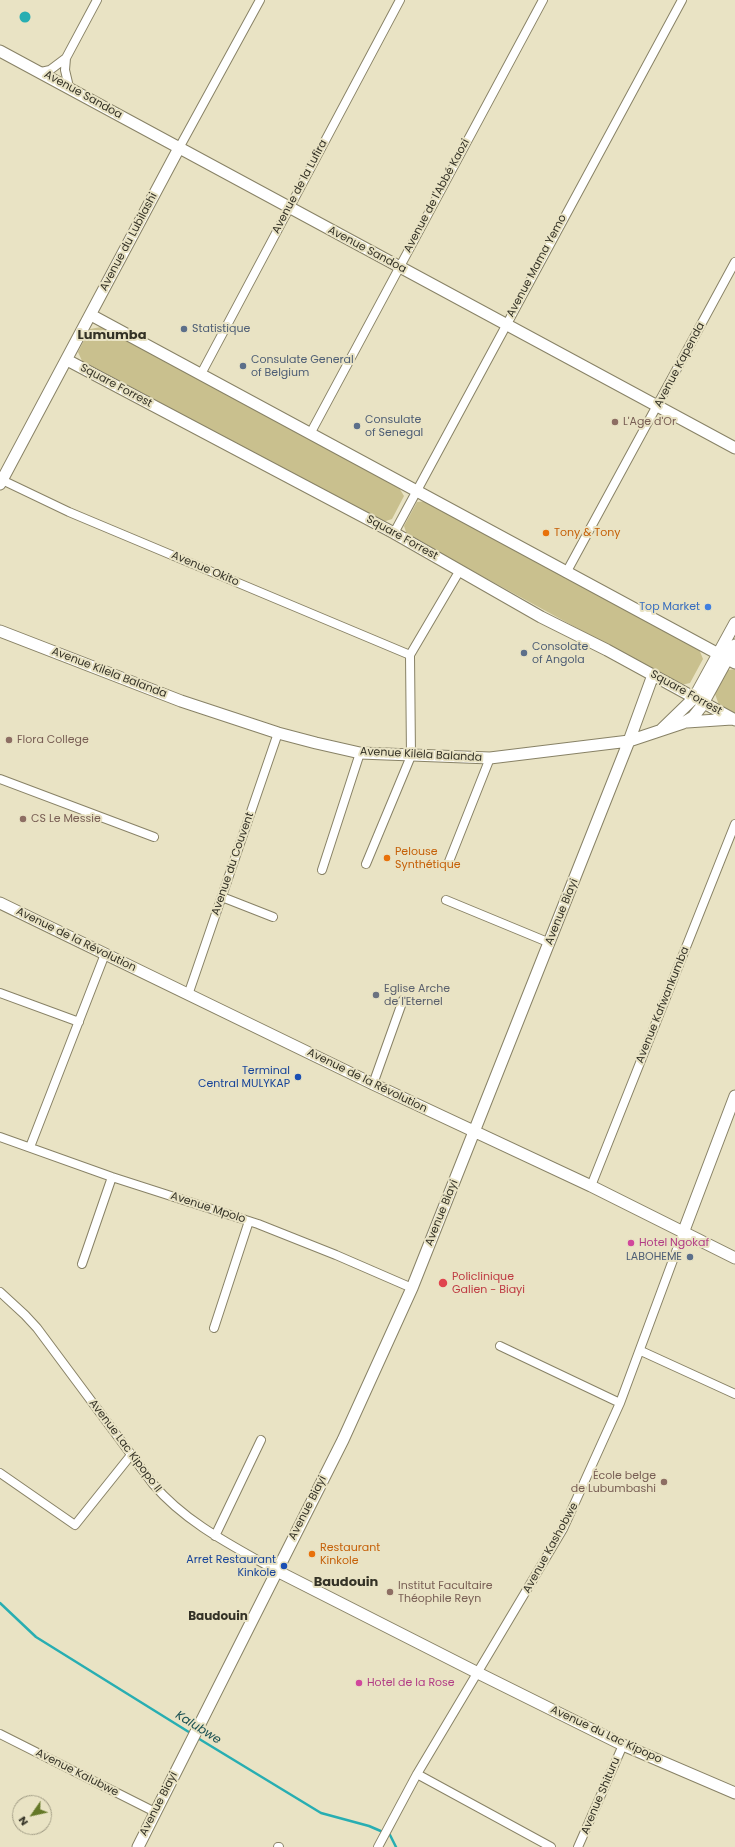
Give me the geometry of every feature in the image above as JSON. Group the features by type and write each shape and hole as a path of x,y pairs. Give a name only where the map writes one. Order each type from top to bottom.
{"street":[{"path":"69,87 65,70 66,58 97,0"},
{"name":"Avenue du Lubilashi","path":"1,482 260,0"},
{"name":"Avenue de la Lufira","path":"201,374 400,0"},
{"name":"Avenue de l'Abbé Kaozi","path":"310,434 398,267 543,0"},
{"name":"Avenue Mama Yemo","path":"394,533 415,491 682,0"},
{"name":"Avenue Sandoa","path":"0,51 735,448"},
{"path":"41,72 50,70 66,58"},
{"name":"Avenue Kapenda","path":"566,573 735,262"},
{"path":"91,315 566,573 727,658"},
{"name":"Square Forrest","path":"67,360 394,533 541,617 735,719"},
{"name":"Avenue Okito","path":"1,482 410,655"},
{"path":"366,864 411,756 410,655 460,570"},
{"path":"727,658 735,622"},
{"name":"Avenue Kilela Balanda","path":"0,631 181,701 278,733 360,753 490,758 629,742 686,722 698,712 699,700"},
{"path":"660,730 699,700 735,645"},
{"name":"Avenue Biayi","path":"138,1847 343,1440 412,1288 629,742 653,675"},
{"path":"686,722 735,719"},
{"name":"Avenue du Couvent","path":"188,995 278,733"},
{"path":"322,870 360,753"},
{"path":"448,864 490,758"},
{"path":"0,779 154,837"},
{"name":"Avenue Kafwankumba","path":"591,1186 735,824"},
{"path":"222,897 273,918"},
{"path":"446,900 550,942"},
{"name":"Avenue de la Révolution","path":"0,903 373,1084 591,1186 735,1258"},
{"path":"30,1147 105,954"},
{"path":"0,993 79,1022"},
{"path":"373,1084 403,1000"},
{"name":"Avenue Kashobwe","path":"378,1847 417,1774 563,1529 620,1403 735,1098"},
{"name":"Avenue Mpolo","path":"0,1137 112,1177 249,1221 336,1255 412,1288"},
{"path":"82,1264 112,1177"},
{"path":"214,1328 249,1221"},
{"name":"Avenue Lac Kipopo II","path":"0,1292 25,1315 36,1328 153,1484 169,1502 215,1536 277,1571"},
{"path":"500,1346 620,1403"},
{"path":"641,1350 735,1394"},
{"path":"215,1536 261,1440"},
{"path":"0,1473 75,1524 131,1455"},
{"name":"Avenue du Lac Kipopo","path":"277,1571 478,1673 623,1744 735,1793"},
{"name":"Avenue Kalubwe","path":"0,1734 155,1812"},
{"name":"Avenue Shituru","path":"578,1847 623,1744"},
{"path":"417,1774 551,1847"}],"shaded area":[{"path":"101,327 398,486 404,496 392,519 383,522 82,361 78,352 90,329"},
{"path":"426,501 699,649 703,659 690,683 681,685 407,535 404,526 417,502"},
{"path":"735,669 735,714 719,705 715,694 728,670"}],"water":[{"path":"25,11 29,13 31,17 29,21 25,23 21,21 19,17 21,13"}],"waterway":[{"name":"Kalubwe","path":"0,1603 36,1637 192,1734"},
{"name":"Kalubwe","path":"196,1737 321,1813 369,1826 390,1835 396,1847"}],"place":[{"name":"Statistique","path":"184,329"},
{"name":"Consulate General of Belgium","path":"243,366"},
{"name":"L'Age d'Or","path":"615,422"},
{"name":"Consulate of Senegal","path":"357,426"},
{"name":"Tony & Tony","path":"546,533"},
{"name":"Top Market","path":"708,607"},
{"name":"Consolate of Angola","path":"524,653"},
{"name":"Flora College","path":"9,740"},
{"name":"CS Le Messie","path":"23,819"},
{"name":"Pelouse Synthétique","path":"387,858"},
{"name":"Eglise Arche de l'Eternel","path":"376,995"},
{"name":"Terminal Central MULYKAP","path":"298,1077"},
{"name":"Hotel Ngokaf","path":"631,1243"},
{"name":"LABOHEME","path":"690,1257"},
{"name":"Policlinique Galien - Biayi","path":"443,1283"},
{"name":"École belge de Lubumbashi","path":"664,1482"},
{"name":"Restaurant Kinkole","path":"312,1554"},
{"name":"Arret Restaurant Kinkole","path":"284,1566"},
{"name":"Institut Facultaire Théophile Reyn","path":"390,1592"},
{"name":"Hotel de la Rose","path":"359,1683"}],"district":[{"name":"Lumumba","path":"112,336"},
{"name":"Baudouin","path":"346,1583"},
{"name":"Baudouin","path":"218,1617"}]}
